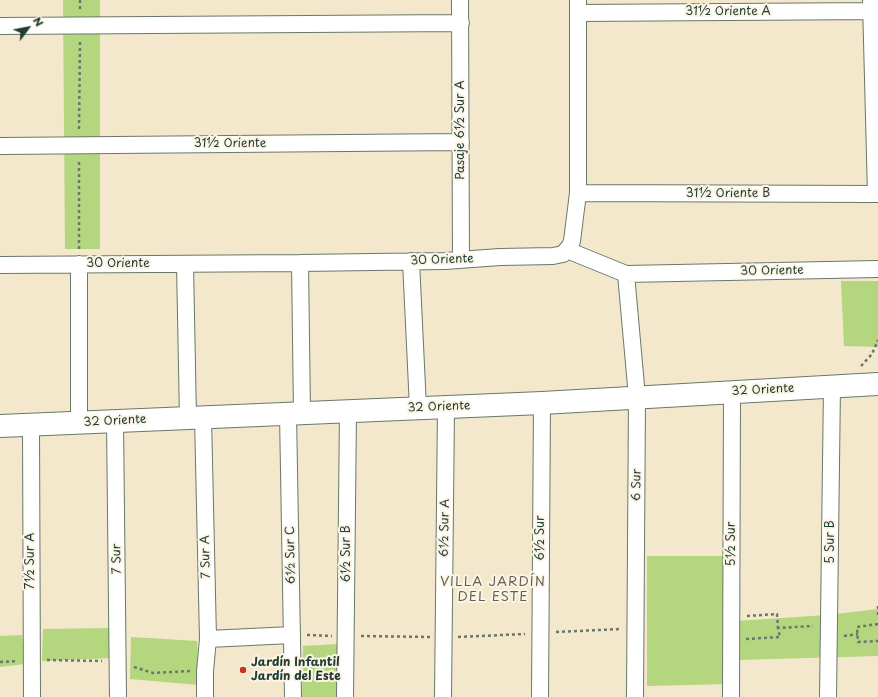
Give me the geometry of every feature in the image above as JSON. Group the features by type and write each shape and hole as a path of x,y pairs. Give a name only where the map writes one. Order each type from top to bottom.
{"street":[{"name":"Pasaje 6½ Sur A","path":"460,0 461,260"},
{"path":"567,250 572,242 578,193 578,7"},
{"name":"31½ Oriente A","path":"578,7 873,7"},
{"path":"873,7 877,194"},
{"path":"0,26 461,23"},
{"name":"31½ Oriente","path":"0,146 461,142"},
{"name":"31½ Oriente B","path":"578,193 877,194"},
{"name":"30 Oriente","path":"0,265 411,262 500,257 553,256 563,254 567,250 626,274 878,269"},
{"path":"411,262 418,408"},
{"name":"6½ Sur C","path":"293,697 292,635 295,413 300,263"},
{"path":"79,264 79,423"},
{"name":"7 Sur A","path":"185,264 196,418 208,639 204,671 205,697"},
{"name":"6 Sur","path":"626,274 637,397 635,697"},
{"name":"32 Oriente","path":"0,426 542,403 878,384"},
{"name":"5 Sur B","path":"828,697 838,386"},
{"name":"5½ Sur","path":"731,697 732,392"},
{"name":"6½ Sur","path":"540,697 542,403"},
{"name":"6½ Sur A","path":"443,697 446,407"},
{"name":"6½ Sur B","path":"345,697 348,411"},
{"name":"7 Sur","path":"115,421 118,697"},
{"name":"7½ Sur A","path":"31,425 32,697"},
{"path":"208,639 292,635"}],"path":[{"path":"838,386 872,354 878,340"},
{"path":"878,606 878,616"},
{"path":"731,639 780,637 777,614 732,617"},
{"path":"878,624 857,627 858,642 878,641"},
{"path":"778,628 830,626"},
{"path":"292,635 444,638"}],"green space":[{"path":"63,0 100,0 100,249 65,249"},
{"path":"841,281 878,281 878,347 844,346"},
{"path":"647,556 731,556 730,684 647,686"},
{"path":"878,609 878,656 737,660 736,621 827,615"},
{"path":"111,628 113,658 42,661 43,629"},
{"path":"22,635 25,664 0,667 0,636"},
{"path":"131,637 197,641 199,685 130,679"},
{"path":"338,644 337,697 302,697 303,646"}],"place":[{"name":"Jardín Infantil Jardín del Este","path":"243,670"}],"district":[{"name":"VILLA JARDÍN DEL ESTE","path":"493,590"}]}
